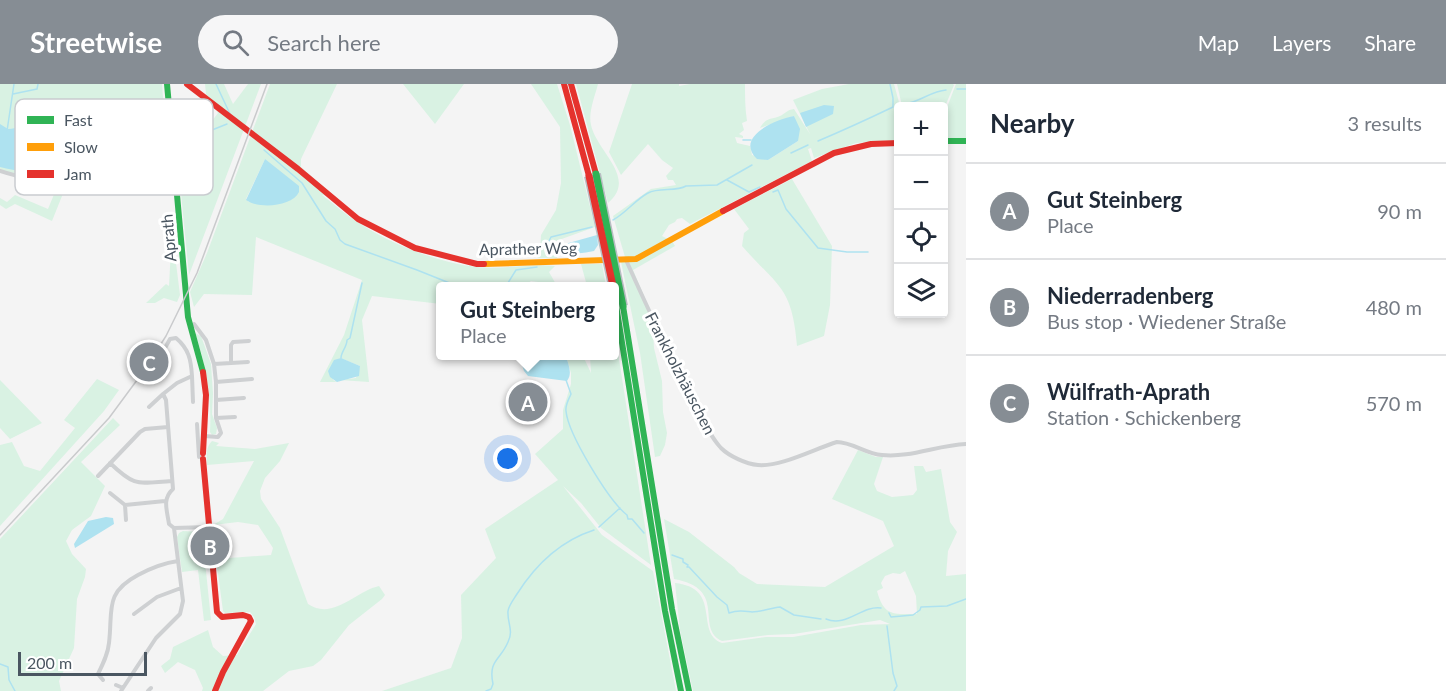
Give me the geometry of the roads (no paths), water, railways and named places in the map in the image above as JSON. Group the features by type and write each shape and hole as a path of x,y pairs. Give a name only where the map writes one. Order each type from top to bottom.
{"main road":[{"name":"Aprath","path":"167,84 169,99"},
{"name":"Aprather Weg","path":"187,84 207,99"},
{"path":"564,84 592,175 612,282"},
{"path":"571,84 615,282"},
{"name":"Aprather Weg","path":"213,104 298,169 358,219 415,248 458,261 487,265 636,258 834,153 871,144 894,143"},
{"path":"948,141 966,141"},
{"name":"Aprath","path":"178,195 189,323 204,380 206,409 201,455 218,612 222,617 243,615 249,617 251,621 223,672 216,691"},
{"path":"619,302 681,691"},
{"path":"669,610 689,691"}],"street":[{"path":"0,171 15,175"},
{"name":"Frankholzhäuschen","path":"626,260 667,350 699,411 721,447 731,455 750,464 761,465 778,462 837,442 881,455 905,454 966,444"},
{"path":"194,324 206,340 214,364 216,418 221,433 218,437 204,436"},
{"path":"165,348 172,338 178,340 188,352 191,362 193,402"},
{"path":"231,363 233,342 249,341"},
{"path":"214,364 248,362"},
{"path":"149,407 177,383 192,376"},
{"path":"216,382 252,379"},
{"path":"163,394 166,400 173,489 168,493 165,501 169,524 174,528 208,527"},
{"path":"216,400 244,398"},
{"path":"216,418 235,417"},
{"path":"197,424 201,455"},
{"path":"98,476 140,432 145,429 168,427"},
{"path":"110,463 132,482 172,481"},
{"path":"110,493 125,505 165,501"},
{"path":"125,505 126,520"},
{"path":"116,685 122,689 156,638 180,614 183,601 174,528"},
{"path":"103,680 98,674 109,644 110,608 116,592 123,584 147,570 178,561"},
{"path":"134,614 157,597 181,588"}],"water":[{"path":"824,105 834,106 833,114 806,127 800,113"},
{"path":"794,116 800,129 798,141 768,160 757,159 751,151 751,143 760,130 777,121"},
{"path":"0,124 8,129 15,128 15,170 0,167"},
{"path":"265,159 299,186 299,192 295,197 274,205 258,205 246,200"},
{"path":"597,235 598,245 594,251 573,253 562,247 565,244"},
{"path":"341,358 360,366 359,376 337,382 330,377 328,371 334,360"},
{"path":"520,360 567,360 570,375 567,381 528,376"},
{"path":"106,517 113,518 114,524 75,548 74,544 88,521"}],"waterway":[{"path":"7,131 14,84"},
{"path":"13,94 37,89 38,84"},
{"path":"216,84 230,114"},
{"path":"818,141 893,107 890,84"},
{"path":"957,89 966,89"},
{"path":"912,102 935,92 946,90"},
{"path":"213,130 227,124"},
{"path":"743,140 751,140"},
{"path":"791,153 808,145"},
{"path":"264,150 302,183 326,221 335,229 340,240 345,244 447,282"},
{"path":"613,220 652,191 686,186 717,185 752,165"},
{"path":"727,180 749,192 760,187"},
{"path":"773,192 778,190 786,209 818,248 868,252"},
{"path":"547,256 548,250 553,248 549,241 551,237 592,227"},
{"path":"508,282 516,270 537,267"},
{"path":"341,358 347,340 350,338 362,283"},
{"path":"566,380 571,394 566,411 568,421 581,450 610,496 628,519 632,519 644,533"},
{"path":"599,527 620,508"},
{"path":"486,691 491,689 493,684 493,665 510,638 508,619 510,604 532,573 550,555 570,540 594,530"},
{"path":"672,555 683,559 687,567 727,605 729,613 755,612 780,607 794,615 821,619"},
{"path":"889,613 891,617 913,615 921,607 947,606 966,599"},
{"path":"826,619 840,621 867,610 881,608"},
{"path":"887,626 893,673 897,686 894,691"},
{"path":"0,664 8,667 9,680 15,691"}],"railway":[{"path":"0,535 109,418 166,336 197,273 267,84"}],"place":[{"name":"Wülfrath-Aprath","path":"149,362"},
{"name":"Gut Steinberg","path":"528,402"},
{"name":"Niederradenberg","path":"210,546"}]}
